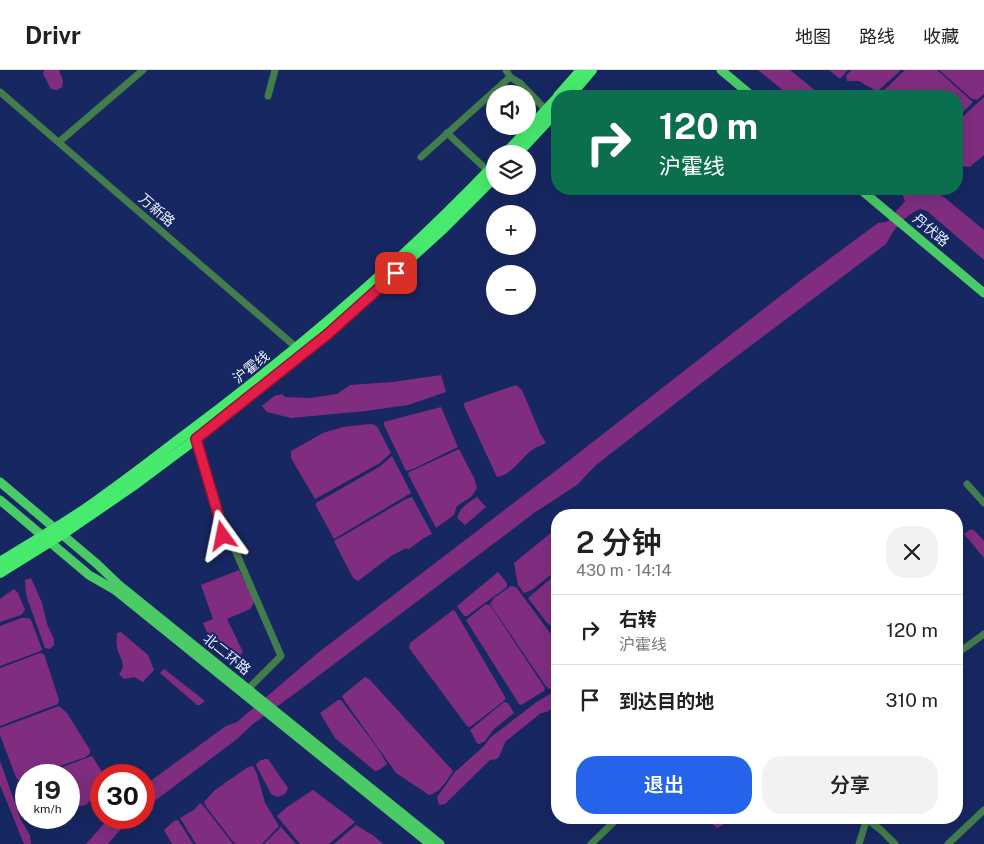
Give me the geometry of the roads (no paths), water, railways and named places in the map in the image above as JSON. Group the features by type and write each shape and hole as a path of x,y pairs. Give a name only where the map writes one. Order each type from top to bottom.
{"highway":[{"path":"564,90 581,70"},
{"path":"575,90 592,70"},
{"path":"515,145 551,114"},
{"path":"525,145 551,114"},
{"name":"沪霍线","path":"59,531 297,348 379,277 486,177"},
{"name":"沪霍线","path":"0,562 59,531 196,439 328,334 418,253 486,178"},
{"name":"沪霍线","path":"0,573 46,538"}],"main road":[{"path":"721,70 745,90"},
{"name":"丹伏路","path":"867,195 984,293"},
{"name":"北二环路","path":"0,482 59,531 119,585 430,844"},
{"name":"北二环路","path":"0,500 89,575 115,590 249,692"},
{"name":"北二环路","path":"279,719 440,844"}],"street":[{"path":"58,142 143,70"},
{"path":"268,96 275,70"},
{"path":"421,157 508,73 551,112"},
{"name":"万新路","path":"0,92 297,348"},
{"path":"447,133 486,164"},
{"path":"196,439 219,515 223,536 232,542 281,656 249,692"},
{"path":"966,484 984,503"},
{"path":"963,649 984,634"},
{"path":"948,844 984,810"},
{"path":"591,844 612,824"},
{"path":"859,844 864,824"},
{"path":"873,824 895,844"}]}
